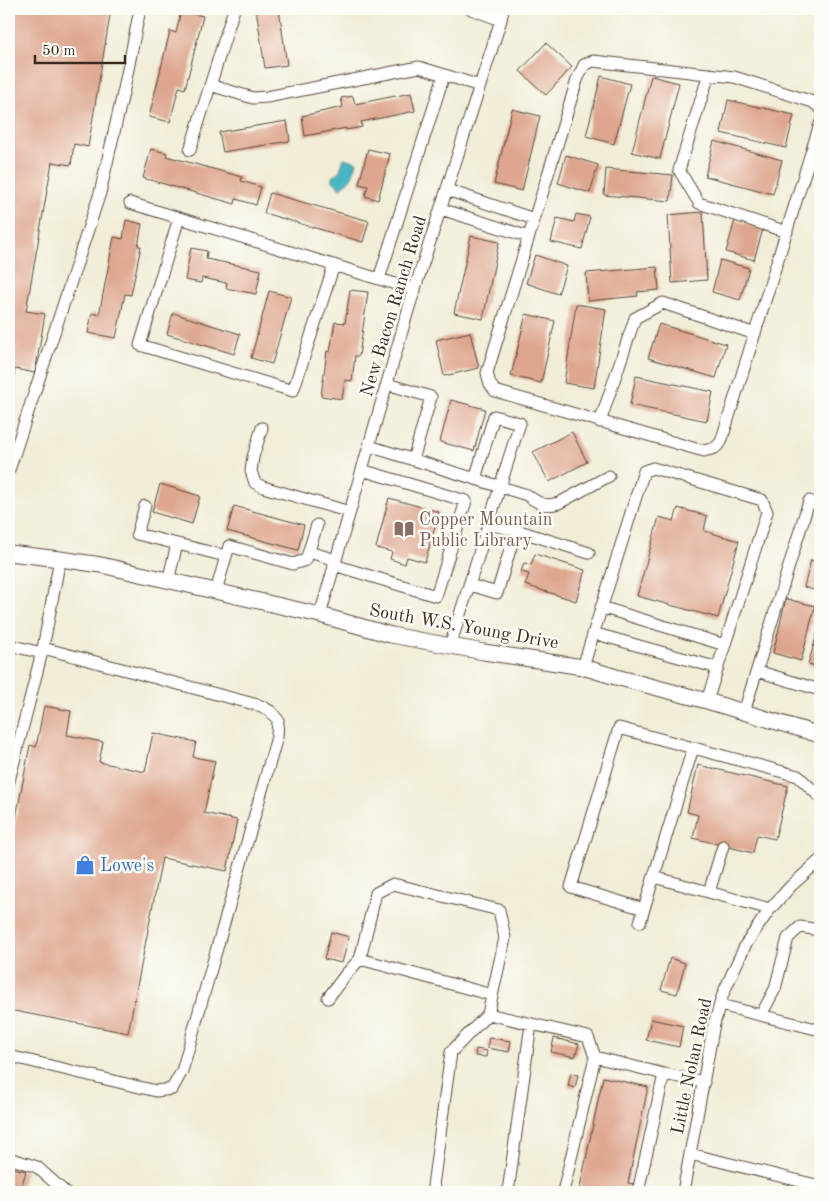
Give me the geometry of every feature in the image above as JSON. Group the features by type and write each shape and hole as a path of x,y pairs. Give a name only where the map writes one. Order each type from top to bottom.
{"main road":[{"name":"South W.S. Young Drive","path":"9,554 60,559 101,566 320,615 391,635 583,667 820,735"}],"street":[{"path":"9,470 100,193 140,9"},
{"path":"190,150 234,9"},
{"path":"471,9 502,15"},
{"name":"New Bacon Ranch Road","path":"320,615 415,290 502,15"},
{"path":"820,108 813,102 734,77 593,60 584,65 577,80 487,373 490,384 495,391 704,451 715,448 721,442 820,124"},
{"path":"210,86 253,98 267,97 418,67 480,86"},
{"path":"709,74 678,170 698,203 787,232"},
{"path":"378,279 444,75"},
{"path":"447,190 534,219"},
{"path":"130,203 415,290"},
{"path":"441,209 529,237"},
{"path":"179,218 140,346 293,391 334,265"},
{"path":"600,422 635,318 662,303 755,334"},
{"path":"387,384 431,396 413,460"},
{"path":"450,646 520,423 494,416 475,479"},
{"path":"262,428 251,471 254,483 350,512"},
{"path":"369,446 528,495 540,504 551,506 609,476"},
{"path":"583,667 644,471 653,468 762,500 767,512 707,702"},
{"path":"308,552 335,563 436,596 466,501 362,470"},
{"path":"744,712 809,502 820,505"},
{"path":"145,506 137,534 226,556"},
{"path":"488,524 516,530 589,553"},
{"path":"216,592 229,546 294,564 306,560 317,525"},
{"path":"470,585 497,594 516,530"},
{"path":"168,581 177,544"},
{"path":"9,781 42,651 60,559"},
{"path":"601,607 725,645"},
{"path":"593,633 718,668"},
{"path":"9,644 261,706 270,711 278,720 277,737 182,1071 172,1089 156,1091 9,1056"},
{"path":"757,671 820,690"},
{"path":"644,909 571,887 619,728 798,776 820,796"},
{"path":"640,922 693,748"},
{"path":"710,892 723,846"},
{"name":"Little Nolan Road","path":"683,1192 714,1024 723,994 746,944 770,909 791,886 820,860"},
{"path":"654,877 770,909"},
{"path":"328,998 360,959 376,893 393,884 499,910 505,938 488,1014 451,1052 433,1186 437,1192"},
{"path":"761,1016 775,989 788,938 800,927 820,930"},
{"path":"360,959 492,995"},
{"path":"720,1005 820,1030"},
{"path":"488,1014 588,1037 595,1057 563,1192"},
{"path":"508,1192 531,1024"},
{"path":"595,1057 704,1082"},
{"path":"638,1192 664,1074"},
{"path":"690,1154 820,1186"},
{"path":"9,1158 37,1167 65,1192"}],"water":[{"path":"344,158 357,162 352,177 341,189 331,179 340,170"}],"building":[{"path":"9,9 111,9 88,147 74,144 71,165 52,162 26,311 45,314 35,373 15,369 10,402 9,402"},
{"path":"256,9 279,9 287,65 265,68"},
{"path":"181,11 203,16 185,89 179,87 170,122 149,117 170,31 176,33"},
{"path":"546,43 572,67 546,95 520,71"},
{"path":"601,76 630,84 614,144 586,136"},
{"path":"651,76 679,83 660,159 632,152"},
{"path":"411,93 415,111 361,122 362,127 346,130 346,128 305,136 302,116 343,107 341,98 353,96 355,104"},
{"path":"728,100 794,115 786,148 721,133"},
{"path":"512,109 540,116 522,191 494,184"},
{"path":"287,121 290,141 223,152 219,132"},
{"path":"714,141 782,160 773,194 705,176"},
{"path":"151,149 167,153 166,156 242,177 241,181 261,187 256,205 236,199 235,204 143,178"},
{"path":"368,149 390,154 378,200 365,196 368,186 359,184"},
{"path":"566,155 598,165 590,193 558,183"},
{"path":"606,169 673,175 670,201 604,195"},
{"path":"270,193 369,221 363,242 264,213"},
{"path":"703,212 707,280 672,283 668,215"},
{"path":"576,214 590,217 582,249 551,242 557,218 574,222"},
{"path":"126,220 142,224 138,246 141,246 131,295 125,294 116,338 88,333 92,313 99,315 114,237 123,239"},
{"path":"735,220 763,229 754,260 726,252"},
{"path":"471,236 499,242 483,319 454,313"},
{"path":"191,248 207,251 206,259 261,270 256,294 226,288 227,283 202,278 201,283 185,280"},
{"path":"535,255 567,266 558,294 526,283"},
{"path":"720,260 749,268 740,300 712,292"},
{"path":"657,267 659,290 637,292 638,296 588,301 586,273"},
{"path":"350,290 368,292 359,356 355,356 352,381 345,380 342,399 321,396 327,351 330,352 335,322 345,323"},
{"path":"269,291 291,297 272,364 251,358"},
{"path":"576,304 606,309 594,388 564,383"},
{"path":"173,313 240,334 234,354 167,334"},
{"path":"526,314 555,321 541,383 511,376"},
{"path":"659,324 726,344 716,378 648,358"},
{"path":"470,332 479,368 444,376 436,340"},
{"path":"636,376 713,392 707,421 630,405"},
{"path":"451,400 485,409 474,451 440,442"},
{"path":"572,432 587,462 549,482 533,452"},
{"path":"160,484 200,496 192,524 152,512"},
{"path":"389,498 439,512 425,562 407,557 405,564 390,559 392,552 376,548"},
{"path":"234,506 304,525 298,550 227,531"},
{"path":"678,508 707,516 704,531 739,541 718,618 637,596 659,517 674,521"},
{"path":"535,554 585,570 576,601 525,585 529,574 521,572 524,563 531,565"},
{"path":"811,560 820,562 820,592 804,587"},
{"path":"786,599 815,606 801,661 773,653"},
{"path":"820,624 820,667 808,664"},
{"name":"Lowe's","path":"44,706 71,711 67,735 103,742 99,762 145,772 153,733 196,742 193,757 215,761 204,813 237,820 227,871 162,858 128,1033 9,1010 9,854 30,745 36,747"},
{"path":"698,765 788,786 775,839 757,835 753,853 693,838 698,815 687,812"},
{"path":"331,932 349,937 342,963 324,959"},
{"path":"670,958 685,963 677,994 661,990"},
{"path":"651,1019 683,1026 679,1047 646,1040"},
{"path":"489,1038 511,1041 509,1052 487,1048"},
{"path":"554,1038 579,1044 575,1057 551,1052"},
{"path":"476,1049 487,1051 486,1057 475,1056"},
{"path":"571,1073 578,1075 575,1088 568,1086"},
{"path":"603,1077 648,1087 628,1183 634,1184 632,1192 579,1192"},
{"path":"9,1167 26,1171 20,1192 9,1192"}],"place":[{"name":"Copper Mountain Public Library","path":"404,529"},
{"name":"Lowe's","path":"85,865"}]}
